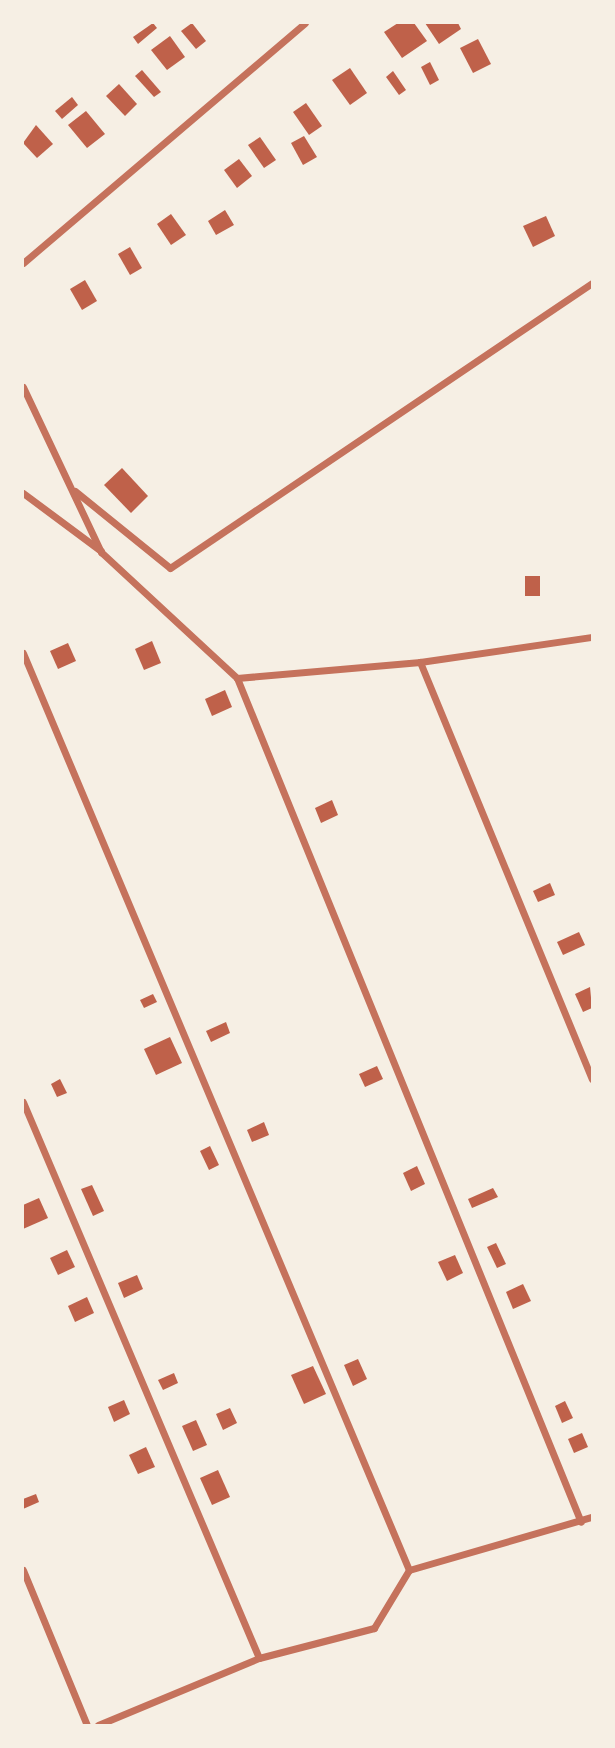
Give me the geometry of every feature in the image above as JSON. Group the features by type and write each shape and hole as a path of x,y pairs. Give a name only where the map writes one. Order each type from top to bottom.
{"street":[{"path":"23,263 305,23"},
{"path":"71,488 170,568 592,283"},
{"path":"23,387 101,552"},
{"path":"23,493 101,552 237,678 581,1522"},
{"path":"237,678 420,662 592,637"},
{"path":"23,653 408,1570"},
{"path":"420,662 592,1079"},
{"path":"23,1102 259,1658"},
{"path":"98,1725 259,1658 374,1628 408,1570 592,1517"},
{"path":"23,1570 87,1725"}],"building":[{"path":"153,23 157,28 138,44 133,37"},
{"path":"192,23 206,41 196,49 181,31"},
{"path":"398,23 414,23 427,41 402,58 384,32"},
{"path":"425,23 458,23 461,29 439,44"},
{"path":"170,36 185,57 167,70 151,50"},
{"path":"478,39 491,64 473,73 460,48"},
{"path":"430,62 439,80 430,85 421,67"},
{"path":"350,68 367,93 350,105 332,80"},
{"path":"142,70 161,92 154,97 135,76"},
{"path":"393,71 406,90 399,95 386,77"},
{"path":"119,84 137,104 125,116 106,96"},
{"path":"72,97 78,105 62,119 55,111"},
{"path":"306,103 322,126 309,135 293,112"},
{"path":"86,111 105,134 87,148 68,125"},
{"path":"36,125 53,144 37,158 23,143"},
{"path":"304,136 317,157 303,165 291,143"},
{"path":"260,137 276,160 264,168 248,145"},
{"path":"239,159 252,176 237,188 224,170"},
{"path":"225,210 234,225 216,235 208,221"},
{"path":"171,214 186,235 171,245 157,224"},
{"path":"546,216 555,236 533,247 523,226"},
{"path":"130,247 142,268 130,275 118,254"},
{"path":"85,280 97,301 82,310 70,289"},
{"path":"122,468 148,496 131,513 104,485"},
{"path":"525,576 540,576 540,596 525,596"},
{"path":"152,641 161,663 144,670 135,649"},
{"path":"68,643 76,661 58,669 50,651"},
{"path":"225,690 232,707 212,716 205,699"},
{"path":"332,800 338,815 321,823 315,808"},
{"path":"550,883 555,895 538,902 533,891"},
{"path":"579,932 585,945 563,955 557,942"},
{"path":"590,987 592,1008 583,1012 575,994"},
{"path":"153,994 157,1002 144,1008 140,1000"},
{"path":"226,1022 230,1033 211,1042 206,1031"},
{"path":"170,1037 182,1063 156,1075 144,1049"},
{"path":"377,1066 383,1079 365,1087 359,1074"},
{"path":"60,1079 67,1093 57,1097 51,1084"},
{"path":"264,1122 269,1135 252,1142 247,1130"},
{"path":"210,1146 219,1165 209,1170 200,1151"},
{"path":"417,1166 425,1184 411,1191 403,1173"},
{"path":"92,1185 104,1211 93,1216 81,1189"},
{"path":"493,1188 498,1197 472,1208 468,1199"},
{"path":"39,1198 48,1218 23,1229 23,1205"},
{"path":"496,1243 506,1264 497,1268 487,1247"},
{"path":"67,1250 75,1267 58,1275 50,1258"},
{"path":"455,1255 463,1273 447,1281 438,1262"},
{"path":"137,1275 143,1289 124,1298 118,1283"},
{"path":"523,1284 531,1301 513,1309 506,1292"},
{"path":"87,1297 94,1313 75,1322 68,1306"},
{"path":"358,1359 367,1379 353,1386 344,1365"},
{"path":"313,1366 326,1394 304,1404 291,1375"},
{"path":"174,1373 178,1383 163,1390 158,1380"},
{"path":"124,1400 130,1414 114,1422 108,1407"},
{"path":"565,1401 573,1418 562,1423 555,1406"},
{"path":"230,1408 237,1423 223,1430 216,1414"},
{"path":"196,1420 207,1445 193,1451 182,1426"},
{"path":"582,1433 588,1447 574,1453 568,1439"},
{"path":"146,1447 155,1467 138,1474 129,1455"},
{"path":"218,1470 230,1497 212,1505 200,1478"},
{"path":"36,1494 39,1502 23,1509 23,1499"}]}
